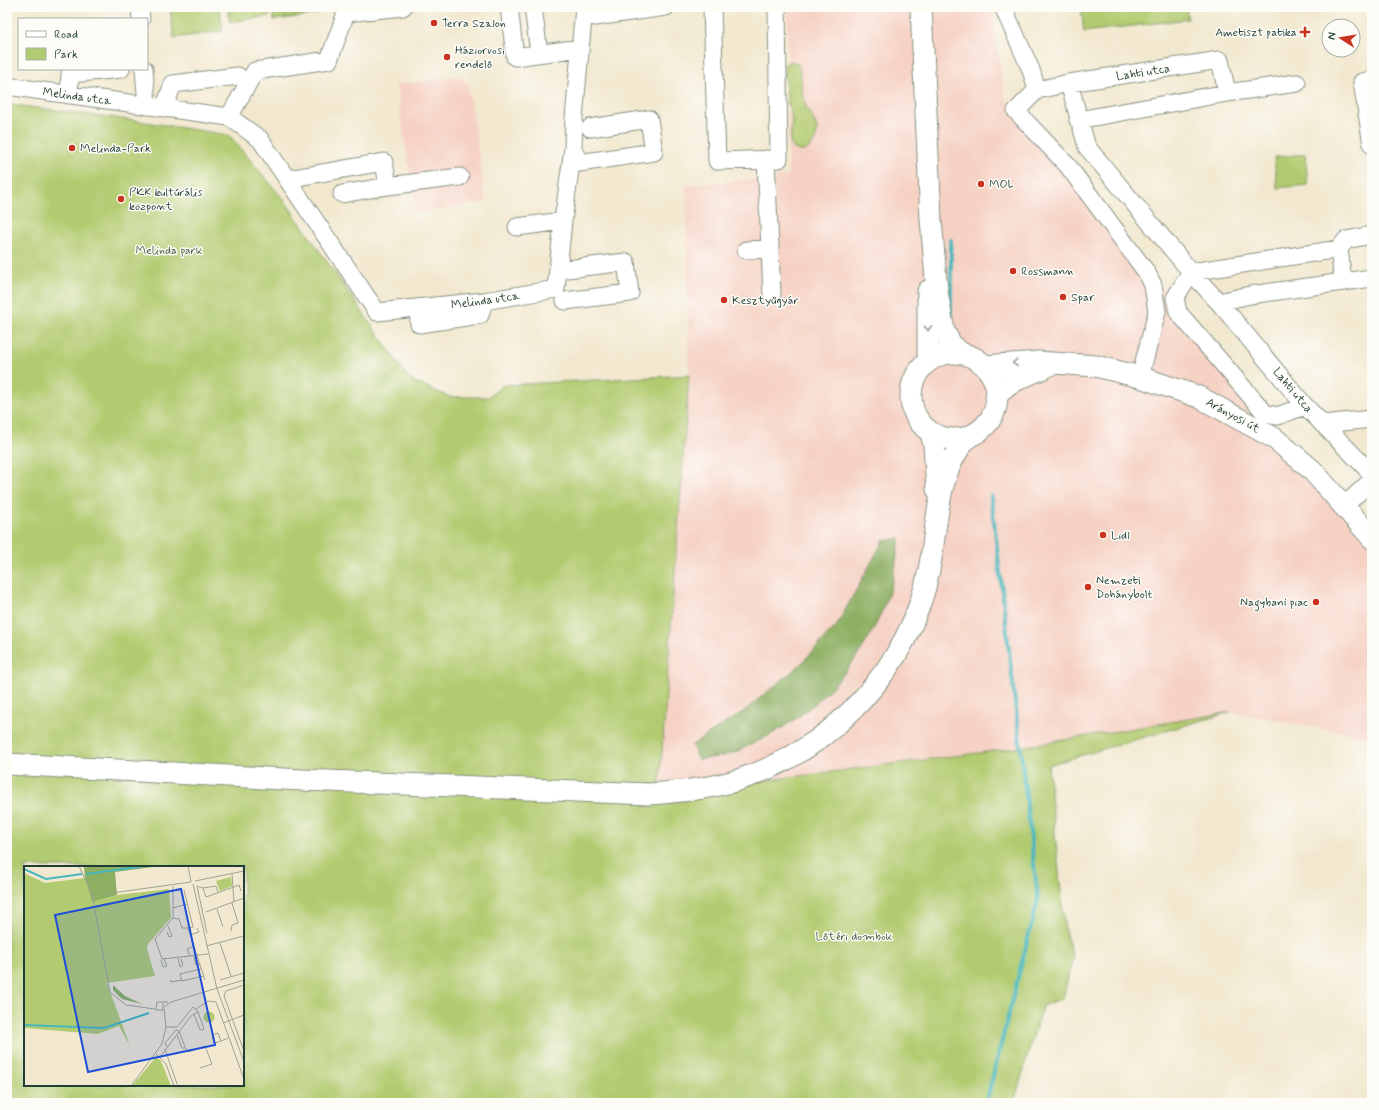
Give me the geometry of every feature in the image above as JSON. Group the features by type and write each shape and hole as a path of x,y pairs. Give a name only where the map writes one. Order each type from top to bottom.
{"main road":[{"path":"7,764 302,780 649,794 694,790 738,780 786,759 817,739 845,717 881,677 905,639 914,618 929,571 937,518 952,459 959,447 969,436 987,423 992,415 996,396 996,388 990,372 951,344 944,331 937,292 931,219 921,7"},
{"path":"930,360 928,353 927,312 931,219"},
{"path":"969,436 950,439 932,433 918,420 911,402 911,392 917,374 930,360 946,354 970,357"},
{"name":"Arányosi út","path":"970,357 986,366 1038,362 1096,366 1140,377 1199,397 1274,438 1311,469 1345,505 1372,538"},
{"path":"996,396 1012,383 1054,363"},
{"path":"932,433 936,468 937,518"}],"street":[{"path":"140,7 141,18"},
{"path":"229,117 255,71 329,60 346,10 403,7"},
{"path":"509,7 515,56 580,48"},
{"path":"533,7 539,53"},
{"path":"590,12 666,7"},
{"path":"712,7 717,161 779,159 777,7"},
{"path":"1003,7 1031,70 1037,90"},
{"name":"Melinda utca","path":"7,86 229,117 260,139 377,312 484,301 556,289 573,148 580,48 590,12"},
{"name":"Lahti utca","path":"1227,93 1220,60 1069,84 1078,120 1087,147 1305,406 1372,474"},
{"path":"69,95 70,74 111,70"},
{"path":"144,70 146,106"},
{"path":"164,108 173,84 238,76"},
{"path":"1372,80 1362,82 1372,145"},
{"path":"1078,120 1227,93 1297,83"},
{"path":"1069,84 1037,90 1016,111 1068,166 1147,273 1153,285 1157,312 1140,377"},
{"path":"573,148 579,163 654,152 649,119 590,128"},
{"path":"766,159 772,294"},
{"path":"287,179 384,162 388,186"},
{"path":"342,194 388,186 460,177"},
{"path":"517,227 563,221"},
{"path":"1305,406 1277,416 1265,413 1178,312 1175,298 1191,272 1338,249 1346,240 1372,235"},
{"path":"746,250 770,249"},
{"path":"1338,249 1343,282"},
{"path":"558,270 626,262 630,293 565,301"},
{"path":"1219,302 1250,295 1372,278"},
{"path":"1322,424 1372,419"},
{"path":"1345,505 1372,480"}],"shaded area":[{"path":"787,7 991,7 1005,98 1372,544 1372,737 1231,712 1009,749 659,794 689,375 686,185 788,176"},
{"path":"458,76 468,84 486,202 416,213 396,85"}],"green space":[{"path":"185,7 219,7 223,31 174,38 170,9"},
{"path":"227,7 268,7 270,16 230,22"},
{"path":"272,7 317,7 318,14 274,20"},
{"path":"1081,7 1186,7 1188,19 1084,32"},
{"path":"791,61 798,64 801,74 804,101 817,128 814,142 803,151 794,149 790,144 792,118 787,100 784,65"},
{"path":"7,104 138,121 229,135 284,200 410,380 450,397 488,397 504,385 689,375 659,794 1009,749 1231,712 1048,765 1065,931 1073,957 1063,998 1042,1006 1014,1103 7,1103"},
{"path":"1305,154 1308,185 1277,188 1274,157"},
{"path":"900,538 891,586 882,611 856,658 840,679 801,715 779,730 731,754 698,760 692,745 743,712 800,665 837,625 883,541"}],"waterway":[{"path":"951,240 951,315"},
{"path":"986,1103 1038,899 991,496"}],"place":[{"name":"Terra Szalon","path":"434,23"},
{"name":"Ametiszt patika","path":"1305,32"},
{"name":"Háziorvosi rendelő","path":"447,57"},
{"name":"Melinda-Park","path":"72,148"},
{"name":"MOL","path":"981,184"},
{"name":"PKK kultúrális központ","path":"121,199"},
{"name":"Rossmann","path":"1013,271"},
{"name":"Spar","path":"1063,297"},
{"name":"Kesztyűgyár","path":"724,300"},
{"name":"Lidl","path":"1103,535"},
{"name":"Nemzeti Dohánybolt","path":"1088,587"},
{"name":"Nagybani piac","path":"1316,602"}],"park label":[{"name":"Melinda park","path":"169,250"},
{"name":"Lőtéri dombok","path":"854,936"}]}
